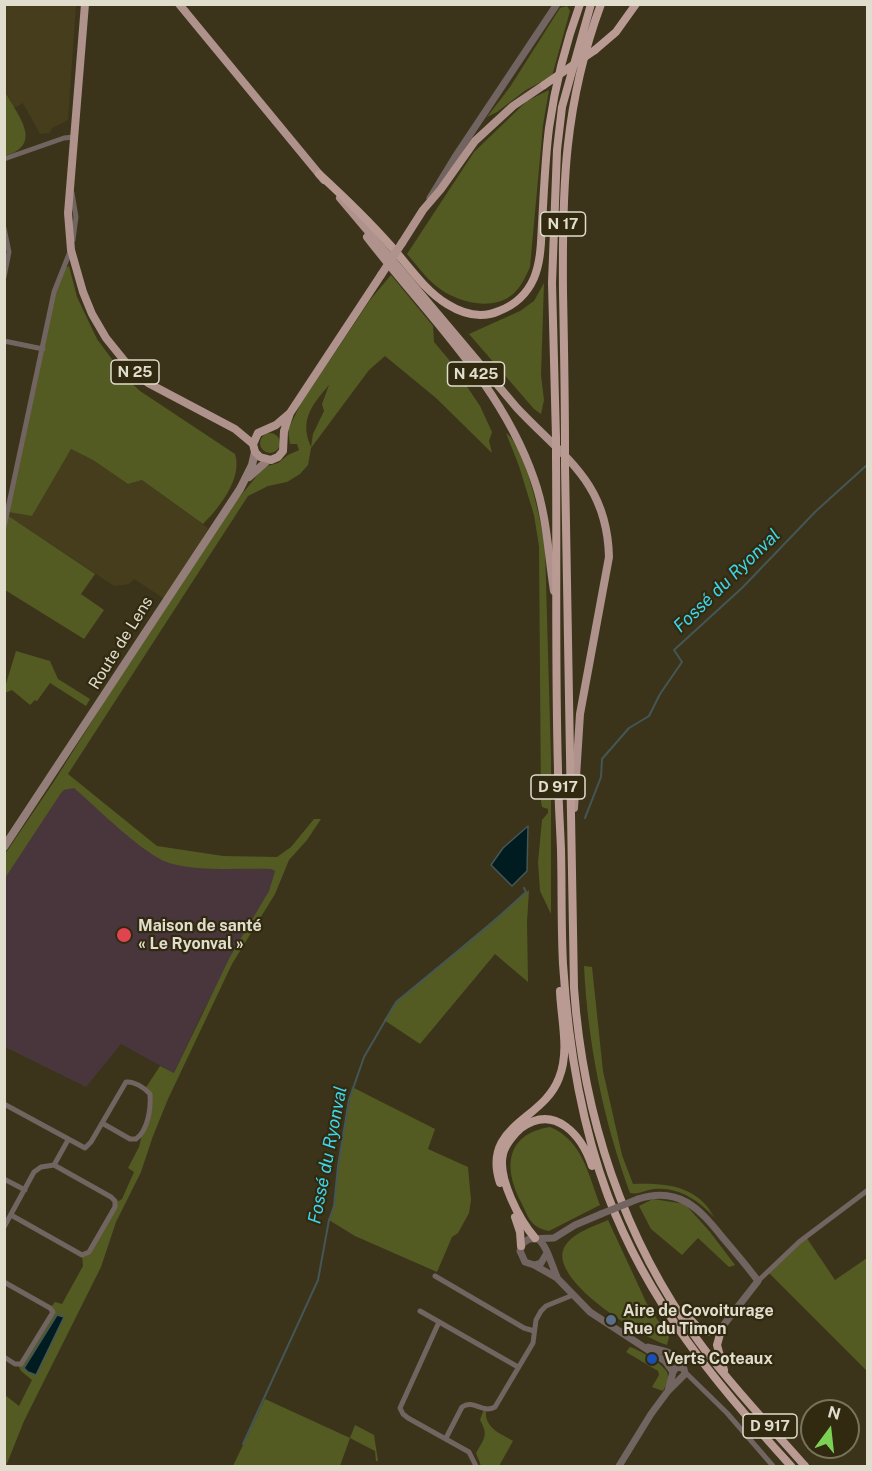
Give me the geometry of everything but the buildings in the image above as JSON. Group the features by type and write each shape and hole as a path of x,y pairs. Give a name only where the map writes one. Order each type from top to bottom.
{"highway":[{"path":"319,174 360,212 423,284 445,303 464,313 481,315 497,312 514,303 528,289 539,260 546,154 553,105 566,45 580,4"},
{"name":"N 17","path":"556,438 552,283 557,150 562,107 591,4"},
{"name":"N 17","path":"566,448 563,252 566,152 578,82 601,4"},
{"path":"544,85 595,50 616,32 636,4"},
{"name":"D 917","path":"556,438 558,772 563,963 573,1065 580,1103 589,1139 617,1217 654,1289 687,1343 789,1467"},
{"name":"D 917","path":"566,448 574,988 579,1041 588,1094 602,1150 617,1191 643,1251 668,1295 699,1342 805,1467"},
{"path":"521,1246 519,1226 498,1178 496,1156 500,1144 510,1131 544,1100 560,1077 564,1053 560,983 563,963"},
{"path":"537,1239 523,1222 513,1202 504,1175 502,1158 514,1135 525,1125 540,1120 555,1121 575,1133 586,1148 616,1227 640,1275 654,1289"},
{"path":"668,1295 701,1331 710,1332 722,1327"},
{"path":"722,1327 717,1345 725,1373"}],"main road":[{"name":"N 25","path":"85,4 68,213 71,250 92,314 106,338 131,369 148,383 235,429 254,448"},
{"name":"N 425","path":"178,4 319,174 459,350 497,402 512,428 535,480 547,530 557,610"},
{"path":"283,437 290,413 423,210 485,131 520,100 544,85"},
{"name":"N 425","path":"319,174 517,408 540,433 558,447 577,469 601,507 608,538 609,557 581,704 575,797 571,822"},
{"path":"268,429 277,431 285,443 283,451 275,459 268,460 260,457 254,448 258,433 268,429 290,413"},
{"name":"Route de Lens","path":"4,847 246,480 254,448"},
{"path":"246,480 268,460"}],"street":[{"path":"423,210 455,157 558,4"},
{"path":"4,159 64,138 74,137"},
{"path":"4,228 9,252 4,277"},
{"path":"4,527 60,274 71,250"},
{"path":"64,268 69,266 76,269"},
{"path":"4,341 43,349"},
{"path":"4,1104 68,1140 87,1147 126,1082 132,1082 150,1094 146,1124 142,1135 136,1140 102,1124"},
{"path":"54,1165 68,1140"},
{"path":"4,1227 38,1168 54,1165 115,1201 115,1207 89,1252 84,1255 11,1215"},
{"path":"4,1179 25,1190"},
{"path":"722,1327 758,1281 799,1242 867,1190"},
{"path":"683,1375 676,1378 665,1361 590,1312 557,1278 528,1264 523,1260 521,1246 529,1239 554,1238 575,1225 638,1199 665,1195 691,1204 703,1213 758,1281"},
{"path":"534,1265 542,1263 554,1238"},
{"path":"537,1239 545,1245 557,1278"},
{"path":"435,1276 524,1328 534,1331"},
{"path":"4,1282 50,1308 53,1312 21,1364 16,1365 4,1357"},
{"path":"446,1438 462,1407 472,1404 490,1410 495,1407 533,1343 536,1320 546,1306 573,1295"},
{"path":"420,1311 518,1368"},
{"path":"439,1322 400,1408 408,1418 469,1452 476,1467"},
{"path":"642,1345 675,1355 682,1362 683,1375 674,1388 668,1391"},
{"path":"619,1467 644,1424 668,1391 677,1367 683,1375 728,1413 774,1467"}],"shaded area":[{"path":"4,5 76,5 68,120 52,128 50,133 40,134 23,103 14,108 5,90"},
{"path":"71,449 93,460 128,484 142,480 208,528 189,566 166,600 134,579 129,584 114,586 7,515 8,512 32,516"},
{"name":"Maison de santé « Le Ryonval »","path":"74,788 132,838 197,868 271,869 275,871 269,891 202,1013 174,1073 121,1044 86,1087 5,1047 4,878 61,793"}],"green space":[{"path":"567,6 570,11 552,76 526,90 487,117 510,87 560,8"},
{"path":"4,90 21,119 26,136 24,144 17,151 5,156"},
{"path":"549,90 543,125 530,267 522,284 509,297 491,303 481,304 451,296 431,282 407,254 474,152 527,101"},
{"path":"69,266 77,297 97,339 125,377 140,391 235,454 237,463 233,482 216,510 203,524 142,480 128,484 93,460 71,449 32,516 8,512 54,292 64,268"},
{"path":"391,275 433,326 434,342 450,361 480,406 492,432 489,441 492,453 436,398 385,356 369,370 311,448 308,465 300,474 287,482 268,486 248,496 68,774 157,846 223,856 277,857 291,847 314,819 321,819 307,840 289,860 275,894 232,964 168,1099 141,1172 116,1222 101,1267 4,1466 5,1395 19,1406 32,1380 21,1371 18,1365 52,1316 50,1308 55,1302 62,1304 83,1266 82,1255 87,1254 115,1203 122,1199 134,1172 128,1168 139,1147 151,1098 145,1089 160,1066 174,1073 230,957 269,891 275,871 271,869 207,869 169,863 134,841 74,788 61,793 5,878 5,854 238,499 264,467 278,463 299,450 297,444 290,444 288,430 300,405 370,300","holes":["329,385 322,404 324,411 313,434 311,447 306,429 309,413"]},
{"path":"544,283 541,375 544,400 541,414 534,409 469,334 520,311 534,301"},
{"path":"270,433 277,436 280,443 277,450 270,453 263,450 260,443 263,436"},
{"path":"506,433 520,453 526,469 545,547 551,759 551,914 540,891 538,862 542,820 548,813 548,809 542,807 541,802 539,546 534,515"},
{"path":"7,515 95,574 81,594 104,610 84,639 5,590 4,527"},
{"path":"16,651 50,661 58,679 90,699 86,706 50,683 37,701 35,700 30,705 12,690 5,693"},
{"path":"529,890 528,982 495,954 420,1044 384,1020 396,1002"},
{"path":"584,966 592,967 603,1071 622,1155 633,1184 657,1184 689,1192 707,1206 714,1217 695,1200 680,1192 654,1189 630,1193 612,1137 598,1081 589,1024"},
{"path":"352,1087 435,1129 428,1149 468,1167 471,1200 469,1213 458,1233 452,1237 437,1272 355,1236 329,1220 334,1206 338,1166"},
{"path":"550,1127 561,1133 577,1150 588,1170 600,1205 549,1231 538,1227 528,1217 515,1189 511,1165 512,1154 524,1137"},
{"path":"653,1199 685,1204 735,1265 729,1267 698,1238 682,1255 651,1229 639,1206"},
{"path":"608,1220 647,1304 669,1337 667,1345 618,1319 582,1289 569,1274 563,1259 565,1246 579,1233"},
{"path":"806,1237 835,1280 867,1258 867,1371 768,1272"},
{"path":"630,1347 650,1357 665,1369 668,1378 663,1391 652,1387 659,1375 658,1371 626,1352"},
{"path":"265,1399 350,1438 340,1466 233,1466"},
{"path":"484,1409 490,1426 513,1441 499,1466 481,1466 476,1453 485,1433 480,1420"},
{"path":"355,1425 374,1435 378,1461 376,1461 375,1451 350,1438"}],"water":[{"path":"528,826 527,871 512,886 491,865 503,848"},
{"path":"57,1315 64,1317 36,1375 28,1372 24,1368"}],"waterway":[{"name":"Fossé du Ryonval","path":"585,818 601,777 602,759 629,728 649,716 660,694 682,662 674,650 742,588 816,511 868,464"},
{"name":"Fossé du Ryonval","path":"243,1444 318,1280 329,1220 334,1206 349,1100 364,1057 396,1002 492,923 526,892 524,888"}],"place":[{"name":"Maison de santé « Le Ryonval »","path":"124,935"},
{"name":"Aire de Covoiturage Rue du Timon","path":"611,1320"},
{"name":"Verts Coteaux","path":"652,1359"}]}
